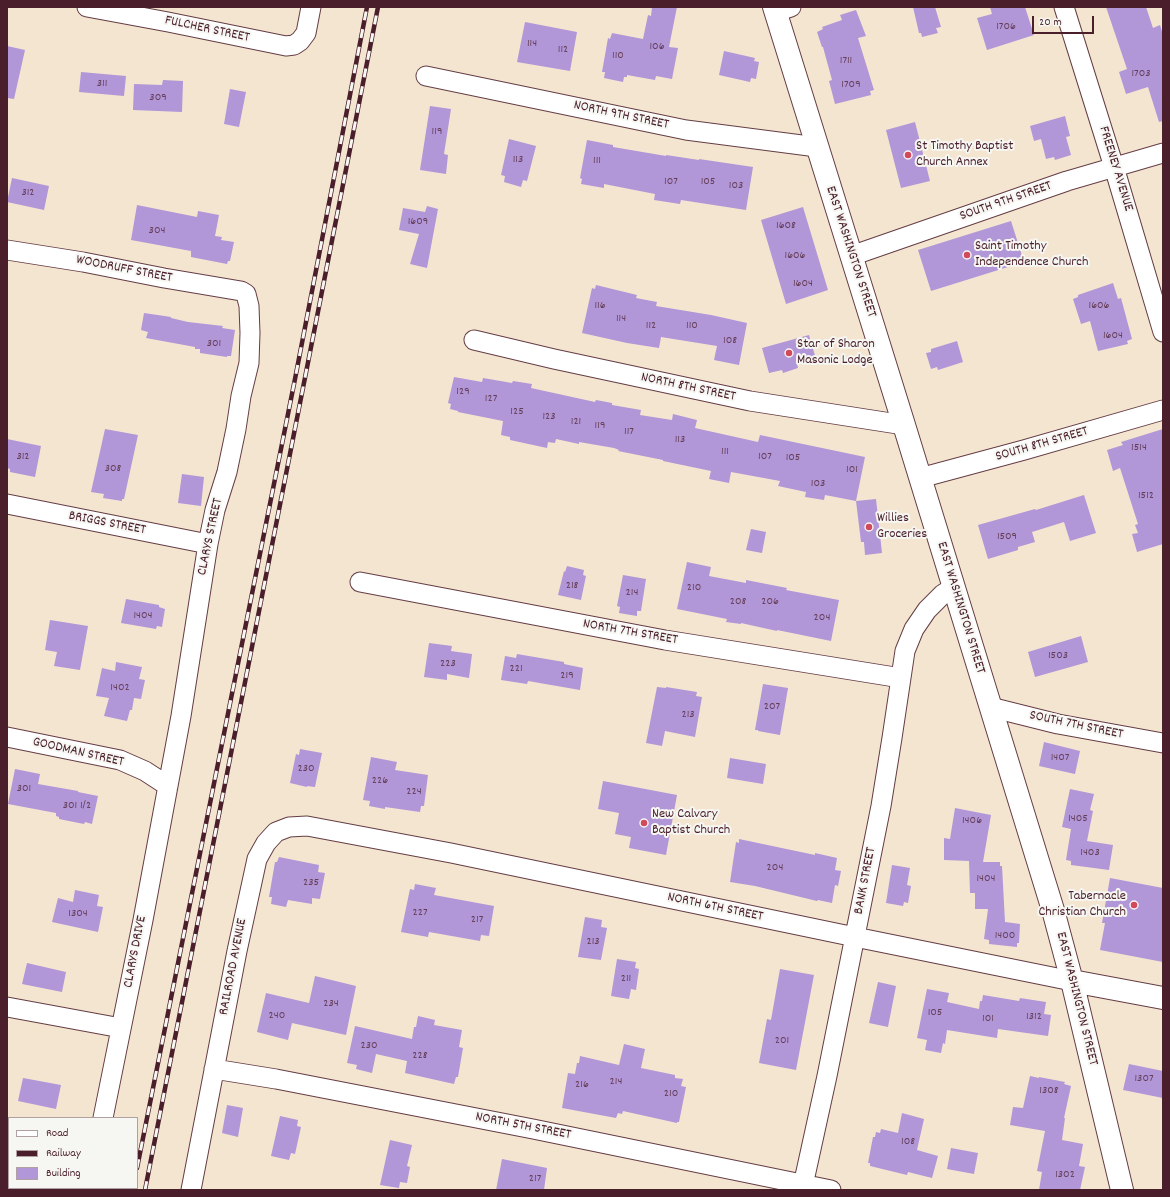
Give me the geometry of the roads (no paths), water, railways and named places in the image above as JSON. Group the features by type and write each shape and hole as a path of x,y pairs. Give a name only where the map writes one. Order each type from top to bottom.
{"main road":[{"name":"EAST WASHINGTON STREET","path":"780,9 817,147 1053,910 1072,981 1122,1190"},
{"path":"1072,981 1163,998"}],"street":[{"name":"FULCHER STREET","path":"87,7 286,46 294,45 300,41 306,33 311,7"},
{"name":"FREENEY AVENUE","path":"1064,7 1114,167 1163,332"},
{"name":"NORTH 9TH STREET","path":"426,76 686,130 817,147"},
{"name":"SOUTH 9TH STREET","path":"851,256 1067,181 1163,153"},
{"name":"WOODRUFF STREET","path":"7,250 83,262 241,291"},
{"name":"CLARYS STREET","path":"168,786 181,716 208,544 215,510 227,472 236,430 241,396 249,363 249,306 246,294 241,291"},
{"name":"NORTH 8TH STREET","path":"474,340 554,359 750,401 904,425"},
{"name":"SOUTH 8TH STREET","path":"920,478 1163,410"},
{"name":"BRIGGS STREET","path":"7,504 208,544"},
{"name":"NORTH 7TH STREET","path":"360,582 665,640 901,678"},
{"name":"BANK STREET","path":"803,1187 881,806 905,651 914,629 927,610 943,594 954,587"},
{"name":"SOUTH 7TH STREET","path":"990,707 1058,724 1163,744"},
{"name":"GOODMAN STREET","path":"7,737 120,760 145,770 168,786"},
{"name":"CLARYS DRIVE","path":"103,1117 143,920 168,786"},
{"name":"RAILROAD AVENUE","path":"191,1190 236,951 257,859 266,843 276,832 289,827 307,826 358,836"},
{"name":"NORTH 6TH STREET","path":"358,836 451,853 855,938 1072,981"},
{"path":"7,1007 121,1028"},
{"name":"NORTH 5TH STREET","path":"214,1069 292,1082 534,1129 803,1187 831,1190"}],"railway":[{"path":"138,1163 295,379 367,7"},
{"path":"145,1190 378,7"}],"place":[{"name":"St Timothy Baptist Church Annex","path":"908,155"},
{"name":"Saint Timothy Independence Church","path":"967,255"},
{"name":"Star of Sharon Masonic Lodge","path":"789,353"},
{"name":"Willies Groceries","path":"869,527"},
{"name":"New Calvary Baptist Church","path":"644,823"},
{"name":"Tabernacle Christian Church","path":"1134,905"}]}
